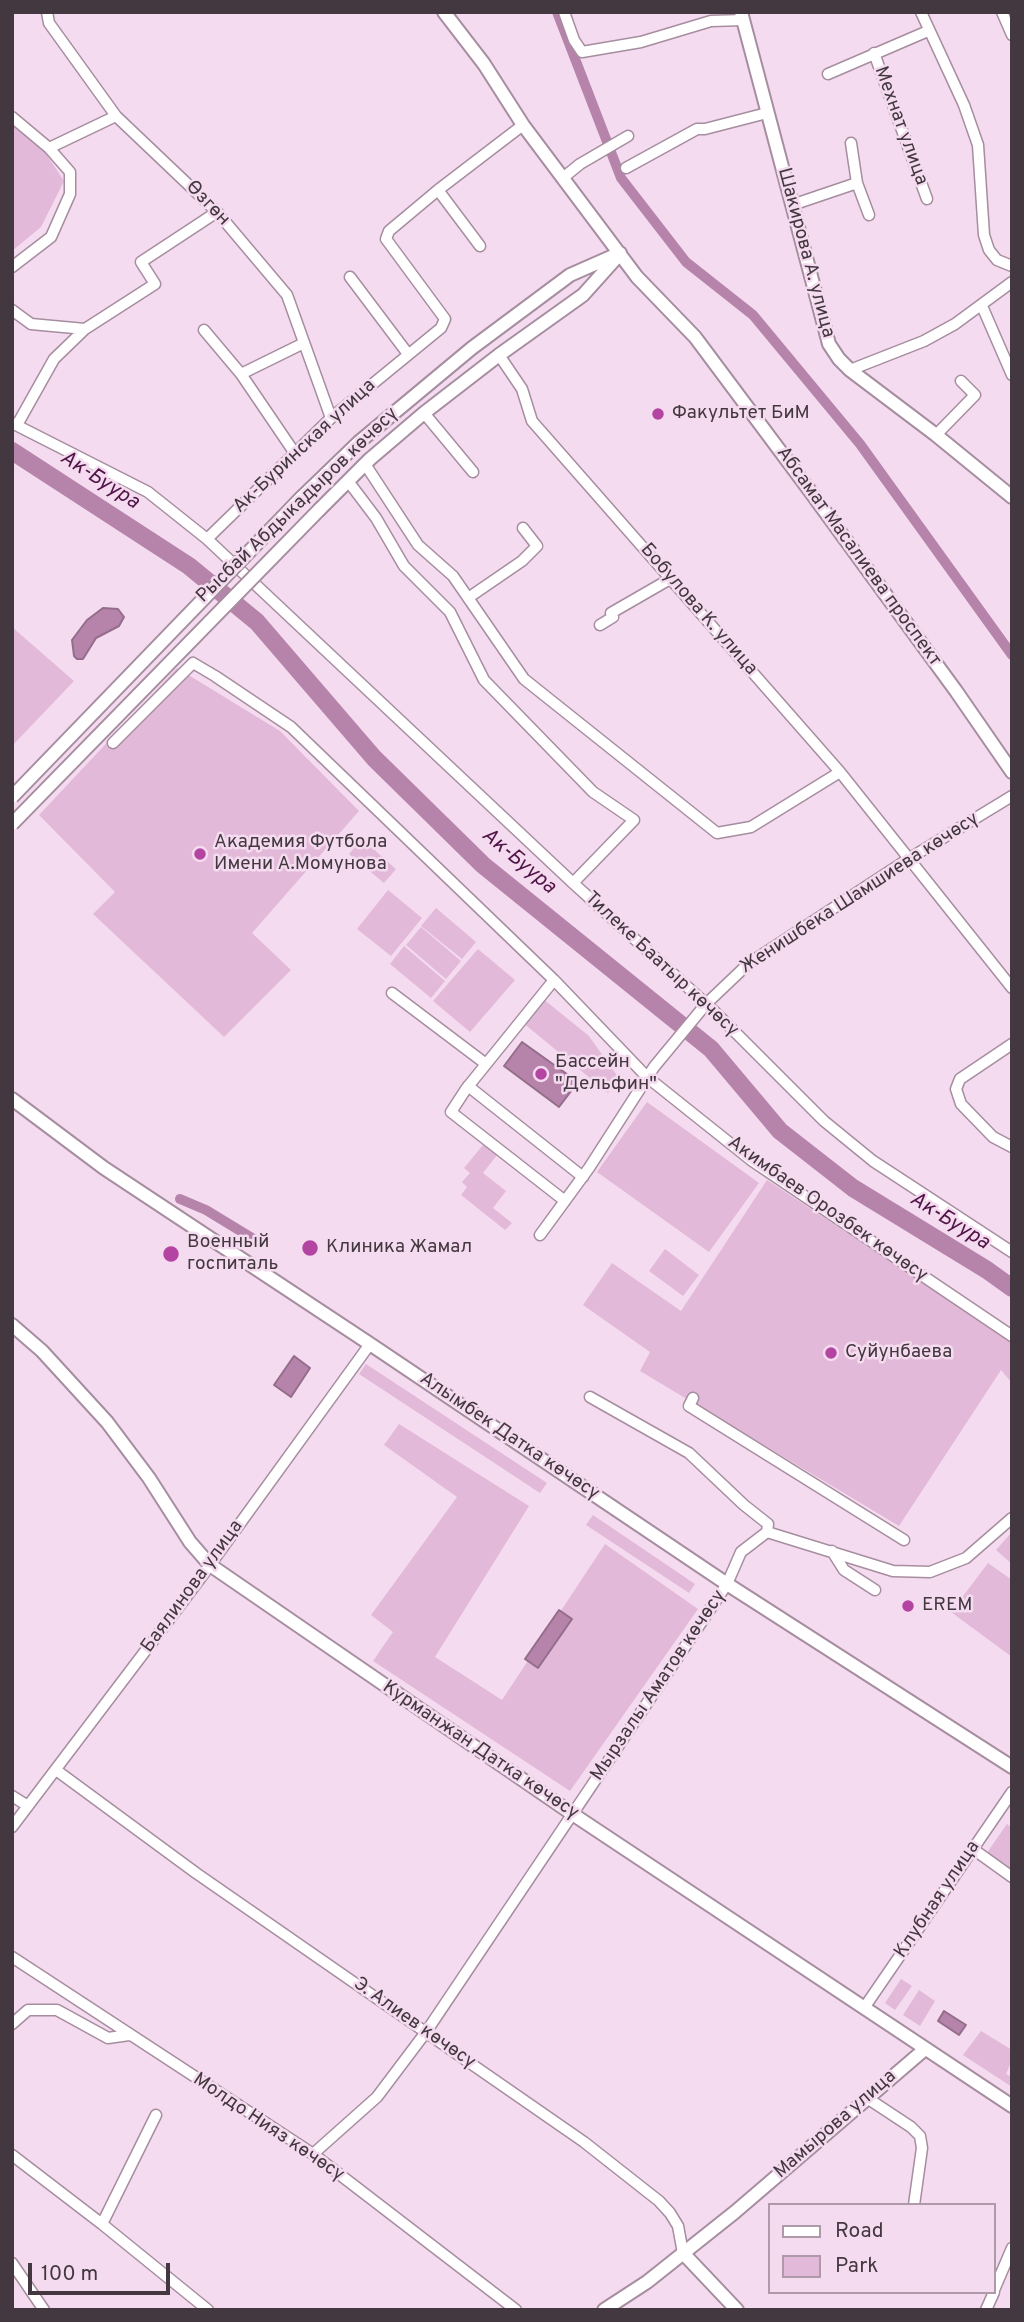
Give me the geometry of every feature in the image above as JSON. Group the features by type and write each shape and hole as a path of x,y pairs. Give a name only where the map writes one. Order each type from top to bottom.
{"main road":[{"name":"Абсамат Масалиева проспект","path":"444,12 484,64 523,125 652,295 695,337 892,602 1012,772"},
{"name":"Шакирова А. улица","path":"742,16 829,344 850,370 1012,497"},
{"name":"Рысбай Абдыкадыров көчөсү","path":"12,824 365,464 424,413 583,295 620,253"},
{"name":"Рысбай Абдыкадыров көчөсү","path":"12,797 301,498 359,442 472,348 570,275 620,253"},
{"name":"Алымбек Датка көчөсү","path":"12,1099 104,1168 727,1584 1012,1767"},
{"name":"Курманжан Датка көчөсү","path":"12,1325 42,1351 107,1422 149,1478 190,1542 210,1565 574,1815 1012,2105"},
{"name":"Мамырова улица","path":"604,2310 647,2282 683,2253 925,2049"},
{"name":"Э. Алиев көчөсү","path":"683,2253 737,2310"}],"street":[{"name":"Өзгөн","path":"47,12 49,23 116,116 217,212 287,295 331,418"},
{"path":"564,12 574,40 582,52 641,42 711,21 742,16"},
{"path":"921,12 964,105 978,145 984,235 989,250 998,260 1012,266"},
{"path":"1002,12 1012,35"},
{"path":"828,74 928,31"},
{"name":"Мехнат улица","path":"874,53 927,199"},
{"path":"626,168 697,129 705,130 767,113"},
{"path":"49,148 116,116"},
{"path":"12,117 49,148 70,172 70,194 51,237 12,267"},
{"path":"480,246 438,190 523,125"},
{"path":"564,177 628,136"},
{"path":"851,143 857,183 869,215"},
{"path":"792,205 857,183"},
{"name":"Ак-Буринская улица","path":"207,539 331,418 441,328 445,319 386,239 389,231 438,190"},
{"path":"207,539 148,492 15,424 54,359 85,329 155,284 141,262 217,212"},
{"path":"350,277 408,354"},
{"path":"850,370 924,341 982,306 1012,282"},
{"path":"982,306 1012,375"},
{"path":"12,310 31,324 85,329"},
{"path":"204,330 241,374 294,452"},
{"path":"241,374 304,343"},
{"name":"Бобулова К. улица","path":"499,355 522,389 532,421 840,772 1012,988"},
{"path":"936,435 975,395 961,381"},
{"path":"424,413 472,472"},
{"path":"365,464 418,545 453,576 524,680 717,833 751,827 840,772"},
{"path":"348,481 376,518 404,566 450,612 484,680 593,792 634,820 573,883"},
{"path":"468,598 522,561 537,546 523,528"},
{"name":"Тилеке Баатыр көчөсү","path":"207,539 573,883 706,1004 824,1121 873,1161 1012,1252"},
{"path":"600,625 613,617 611,612 670,579"},
{"name":"Акимбаев Орозбек көчөсү","path":"113,743 193,663 215,676 291,727 554,980 647,1077 751,1160 1012,1336"},
{"name":"Женишбека Шамшиева көчөсү","path":"540,1235 583,1177 647,1077 706,1004 748,964 910,858 1012,796"},
{"path":"554,980 468,1086 451,1112 565,1201"},
{"path":"392,993 486,1063"},
{"path":"1012,1044 960,1079 956,1089 961,1104 993,1137 1012,1147"},
{"path":"468,1086 583,1177"},
{"name":"Баялинова улица","path":"12,1827 210,1565 370,1344"},
{"path":"590,1397 689,1453 768,1524 767,1532 741,1552 727,1584"},
{"path":"693,1398 689,1406 904,1540"},
{"path":"767,1532 893,1571 930,1572 966,1558 1012,1518"},
{"path":"832,1551 844,1570 875,1590"},
{"name":"Мырзалы Аматов көчөсү","path":"313,2154 377,2097 426,2032 727,1584"},
{"name":"Э. Алиев көчөсү","path":"56,1770 196,1873 584,2142 659,2201 678,2226 683,2253"},
{"name":"Клубная улица","path":"864,2008 1012,1792"},
{"path":"12,1796 28,1806"},
{"path":"973,1849 1012,1877"},
{"name":"Молдо Нияз көчөсү","path":"12,1957 313,2154 516,2310"},
{"path":"12,2024 28,2011 57,2010 108,2038 129,2035"},
{"path":"867,2098 920,2136 922,2148 914,2203"},
{"path":"102,2224 156,2115"},
{"path":"12,2155 208,2310"},
{"path":"996,2286 1012,2248"},
{"path":"12,2263 44,2310"}],"green space":[{"path":"12,118 39,143 64,181 41,227 12,251"},
{"path":"12,627 74,681 12,746"},
{"name":"Академия Футбола Имени А.Момунова","path":"177,668 280,731 359,811 252,933 291,970 224,1037 93,914 115,892 39,815"},
{"path":"362,839 396,869 384,883 349,854"},
{"path":"388,890 422,918 391,956 357,929"},
{"path":"436,908 476,942 462,959 421,926"},
{"path":"421,927 461,961 446,979 406,945"},
{"path":"404,946 445,981 431,998 390,964"},
{"path":"478,949 515,980 470,1032 433,1001"},
{"path":"542,998 589,1036 618,1077 608,1093 522,1022"},
{"path":"647,1102 759,1183 709,1252 597,1172"},
{"path":"483,1145 497,1155 483,1173 506,1191 493,1208 512,1223 505,1230 461,1195 467,1187 462,1182 470,1173 464,1168"},
{"name":"Суйунбаева","path":"767,1180 1012,1342 1012,1383 1001,1370 899,1526 640,1371 650,1352 583,1305 612,1263 681,1311"},
{"path":"665,1249 699,1275 683,1296 649,1271"},
{"path":"366,1364 547,1483 540,1493 359,1374"},
{"path":"399,1424 529,1506 435,1657 502,1700 605,1544 698,1609 570,1791 373,1661 393,1632 371,1615 457,1497 384,1445"},
{"path":"593,1515 695,1584 689,1593 586,1525"},
{"path":"1012,1532 1012,1564 996,1550"},
{"path":"988,1563 1012,1580 1012,1657 951,1612"},
{"path":"1007,1824 1012,1828 1012,1876 984,1857"},
{"path":"901,1979 912,1986 895,2010 885,2003"},
{"path":"919,1990 935,2001 920,2026 903,2015"},
{"path":"981,2031 1012,2050 1012,2060 1006,2074 1012,2077 1012,2087 963,2055"}],"shaded area":[{"path":"103,608 118,609 124,617 119,626 96,638 83,659 77,659 74,656 72,640 87,620"},
{"name":"Бассейн \"Дельфин\"","path":"522,1042 578,1082 559,1107 504,1066"},
{"path":"294,1356 310,1368 291,1397 274,1385"},
{"path":"559,1610 572,1619 538,1668 525,1659"},
{"path":"944,2011 966,2025 959,2035 938,2021"}],"waterway":[{"path":"557,12 621,178 686,262 753,315 860,444 1012,655"},
{"name":"Ак-Буура","path":"12,451 189,566 257,622 374,758 483,865 711,1049 780,1131 853,1188 1012,1288"},
{"path":"180,1199 206,1210 252,1238"}],"place":[{"name":"Факультет БиМ","path":"658,414"},
{"name":"Академия Футбола Имени А.Момунова","path":"200,854"},
{"name":"Бассейн \"Дельфин\"","path":"541,1074"},
{"name":"Клиника Жамал","path":"310,1248"},
{"name":"Военный госпиталь","path":"171,1254"},
{"name":"Суйунбаева","path":"831,1353"},
{"name":"EREM","path":"908,1606"}]}
